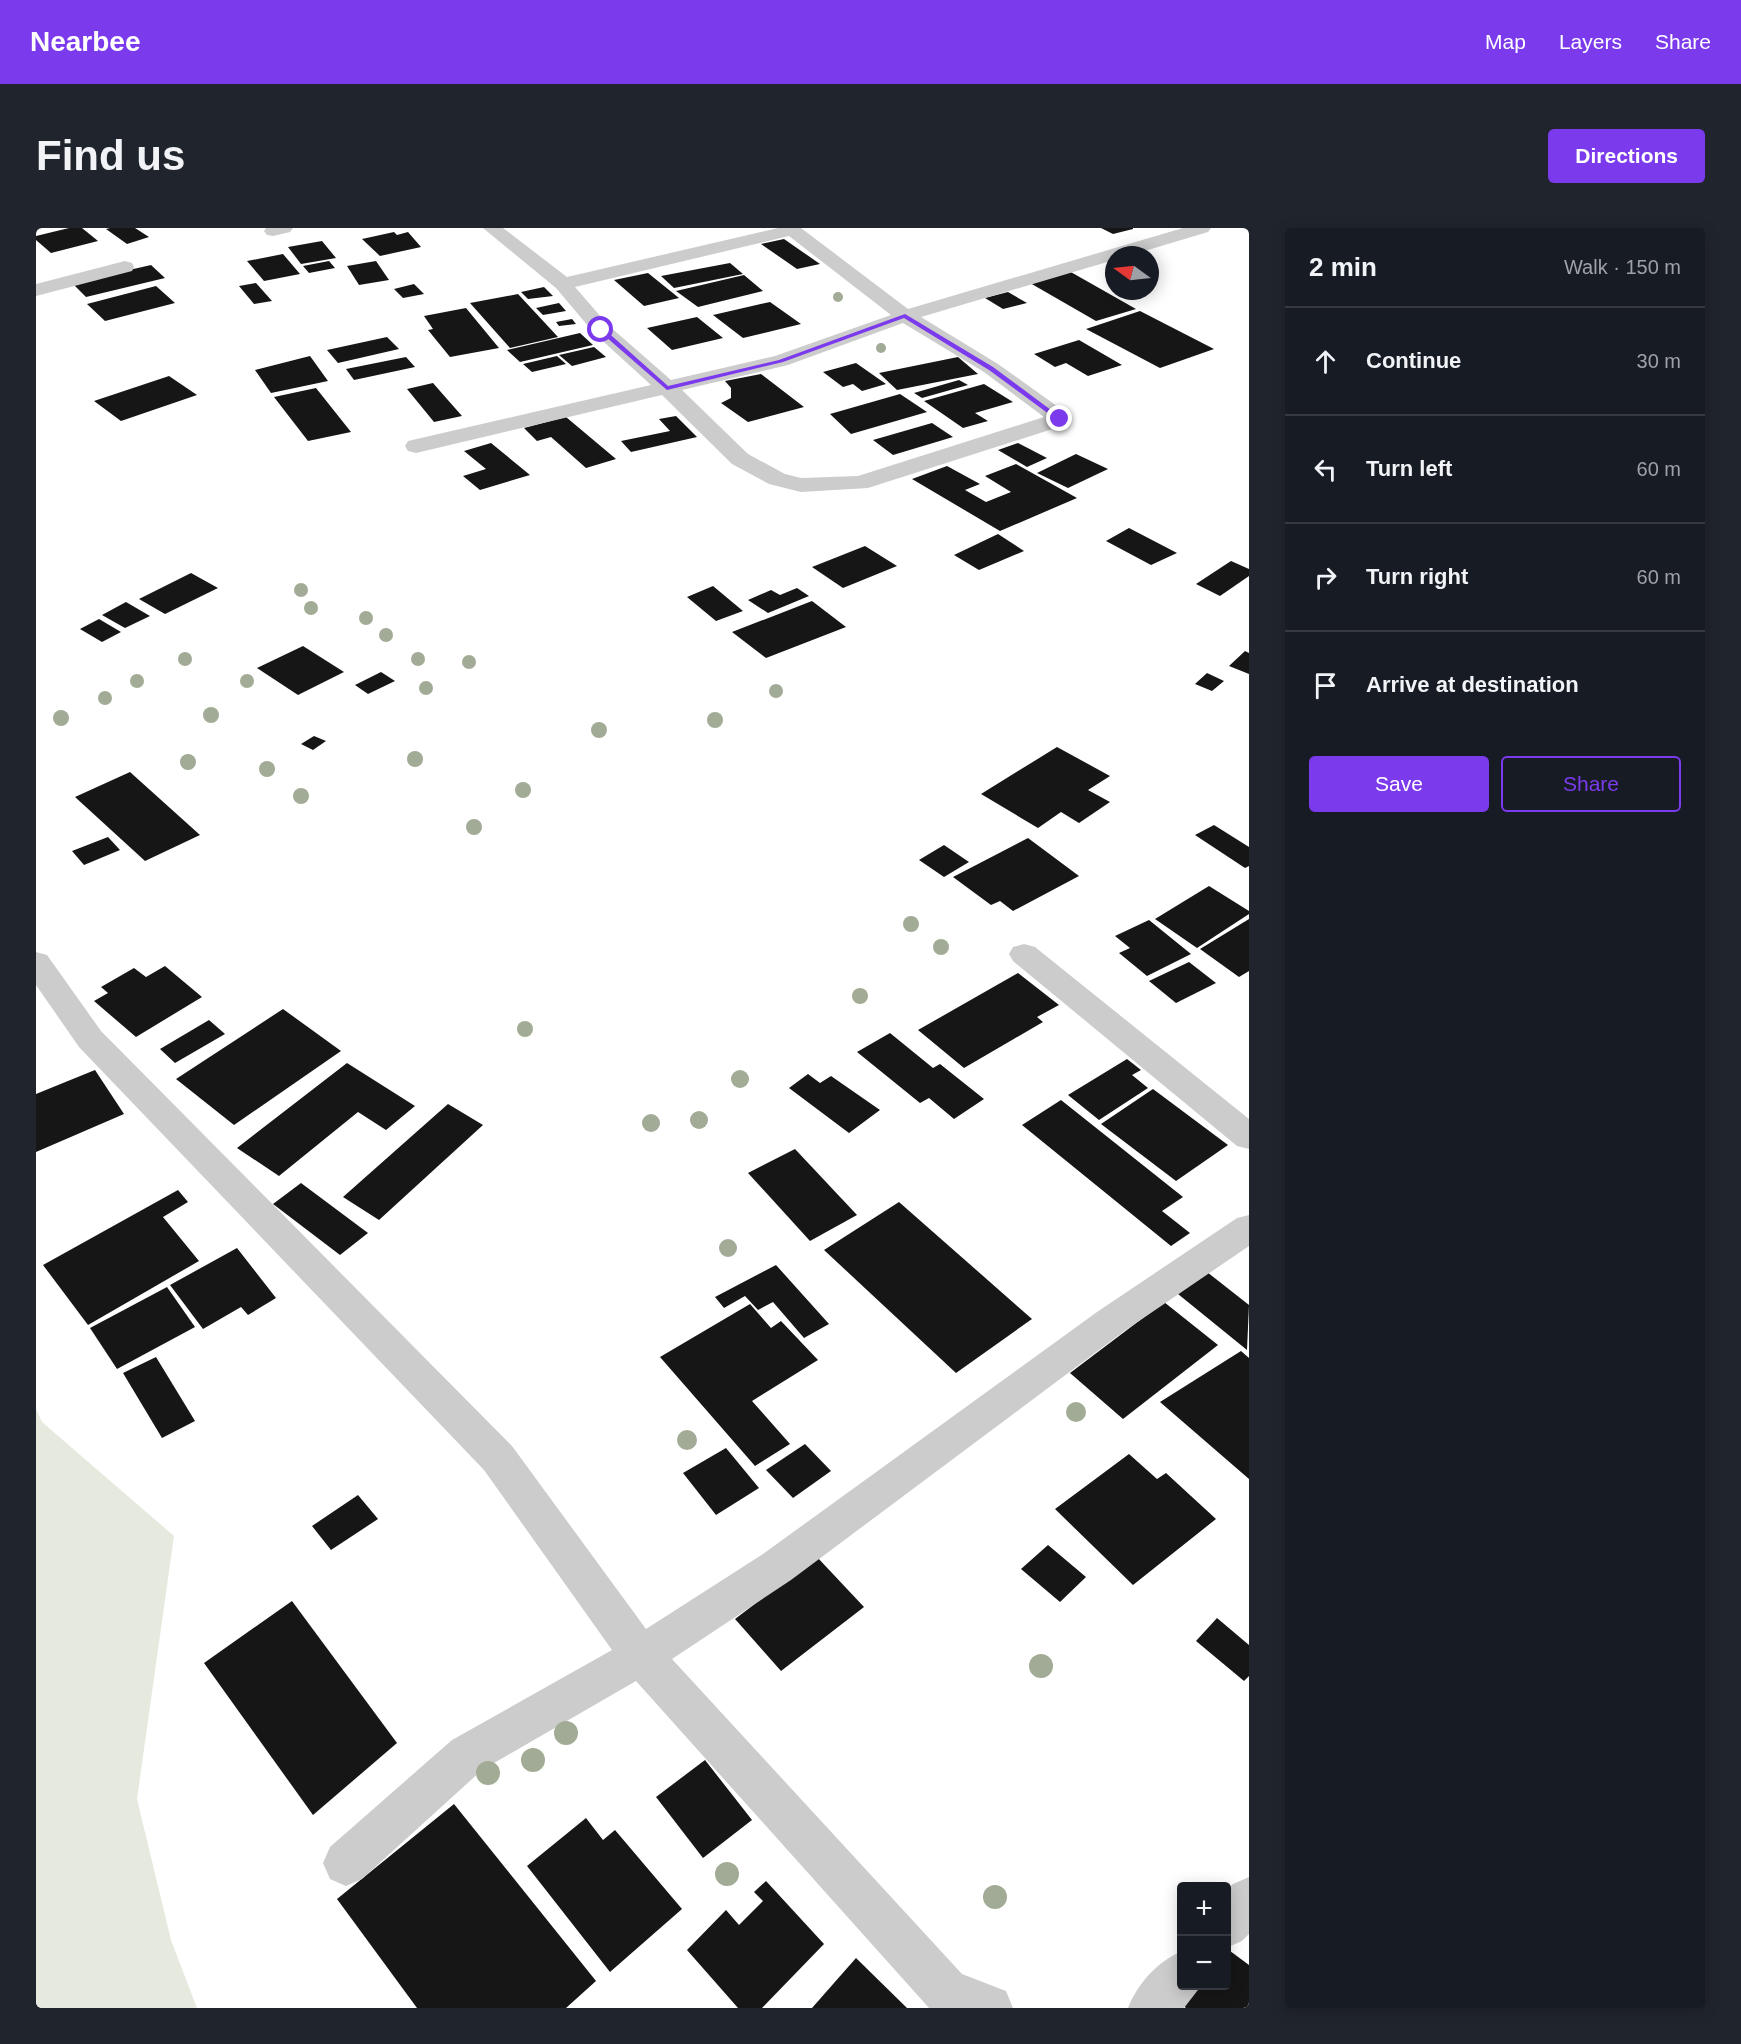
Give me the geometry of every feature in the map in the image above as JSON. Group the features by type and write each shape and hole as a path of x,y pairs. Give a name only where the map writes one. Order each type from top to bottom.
{"street":[{"path":"492,228 563,284 601,330 667,388 740,459 777,479 801,485 860,483 1060,419 991,368 905,316 791,229 563,284"},
{"path":"416,446 781,361 905,316 1202,228"},
{"path":"41,283 125,267"},
{"path":"1024,954 1249,1137"},
{"path":"36,962 90,1039 498,1458 641,1656 946,1990 989,2008"},
{"path":"346,1863 467,1755 641,1656 777,1566 1110,1322 1249,1228"},
{"path":"1231,1920 1249,1900"},
{"path":"1152,2008 1177,1980"}],"shaded area":[{"path":"36,1409 42,1422 174,1536 137,1799 171,1940 197,2008 36,2008"}],"building":[{"path":"69,228 82,228 98,241 51,253 36,240 36,236"},
{"path":"135,228 149,237 127,244 106,229"},
{"path":"1101,228 1133,228 1133,229 1113,234"},
{"path":"394,232 397,235 408,232 421,247 380,256 362,239"},
{"path":"784,239 820,264 797,269 761,244"},
{"path":"322,241 336,258 301,264 288,247"},
{"path":"283,254 300,274 264,281 247,261"},
{"path":"329,261 335,268 309,273 303,266"},
{"path":"376,261 389,280 359,285 347,266"},
{"path":"730,263 743,274 674,288 661,276"},
{"path":"151,265 165,278 86,297 72,283"},
{"path":"1069,271 1105,291 1105,300 1120,300 1136,309 1096,321 1030,283"},
{"path":"648,273 679,298 644,306 614,280"},
{"path":"744,275 763,291 698,307 676,291"},
{"path":"256,283 272,301 254,304 239,286"},
{"path":"414,284 424,294 403,298 394,289"},
{"path":"156,286 175,303 105,321 87,304"},
{"path":"544,287 553,296 528,299 521,292"},
{"path":"1008,292 1027,303 1003,309 985,298"},
{"path":"518,294 558,337 510,348 470,303"},
{"path":"770,302 801,324 743,338 713,315"},
{"path":"559,303 566,311 543,315 536,308"},
{"path":"466,308 499,348 450,357 428,330 433,329 424,316"},
{"path":"1140,311 1214,349 1160,368 1086,329"},
{"path":"697,317 723,338 672,350 647,328"},
{"path":"572,319 576,324 559,326 556,322"},
{"path":"580,333 593,345 520,362 507,350"},
{"path":"387,337 399,349 338,363 327,350"},
{"path":"1079,340 1122,365 1088,376 1066,363 1055,367 1034,354"},
{"path":"594,347 606,357 572,366 559,355"},
{"path":"310,356 328,381 271,393 255,370"},
{"path":"557,356 566,364 532,372 523,364"},
{"path":"406,357 415,367 354,380 346,369"},
{"path":"958,357 978,374 897,390 879,373"},
{"path":"856,363 886,384 862,391 853,384 843,387 823,372"},
{"path":"761,374 804,407 748,422 721,403 731,398 731,388 725,381"},
{"path":"169,376 197,395 121,421 94,401"},
{"path":"959,380 968,385 922,398 914,393"},
{"path":"433,383 462,416 434,422 407,389"},
{"path":"984,384 1013,402 975,413 988,421 963,428 924,401"},
{"path":"316,388 351,432 308,441 274,397"},
{"path":"900,394 927,412 851,434 830,414"},
{"path":"676,416 697,437 631,452 621,441 670,431 659,419"},
{"path":"566,417 616,459 586,468 551,437 537,441 524,428"},
{"path":"932,423 953,437 893,455 873,440"},
{"path":"491,443 530,475 480,490 463,476 486,469 464,451"},
{"path":"1018,443 1047,458 1027,467 998,450"},
{"path":"1076,454 1108,469 1068,488 1037,473"},
{"path":"1016,464 1077,498 1000,531 912,479 947,466 980,484 965,490 986,502 1011,492 985,476"},
{"path":"1129,528 1177,553 1151,565 1106,541"},
{"path":"998,534 1024,551 979,570 954,555"},
{"path":"865,546 897,566 843,588 812,567"},
{"path":"1231,561 1249,569 1249,576 1220,596 1196,584"},
{"path":"191,573 218,588 165,614 139,599"},
{"path":"713,586 743,611 716,621 687,597"},
{"path":"797,588 809,596 768,613 748,600 771,590 780,595"},
{"path":"812,601 846,627 766,658 732,632"},
{"path":"126,602 150,616 125,628 102,615"},
{"path":"99,619 121,632 102,642 80,629"},
{"path":"303,646 344,672 298,695 257,668"},
{"path":"1245,651 1249,653 1249,674 1229,666"},
{"path":"381,672 395,681 368,694 355,685"},
{"path":"1207,673 1224,681 1212,691 1195,684"},
{"path":"314,736 326,741 313,750 301,744"},
{"path":"1057,747 1110,776 1088,790 1110,802 1079,823 1061,812 1038,828 981,794"},
{"path":"130,772 200,835 145,861 75,797"},
{"path":"1214,825 1249,847 1249,866 1245,868 1195,835"},
{"path":"108,837 120,850 84,865 72,851"},
{"path":"1028,838 1079,876 1013,911 1000,901 991,905 953,877"},
{"path":"944,845 969,862 944,877 919,860"},
{"path":"1209,886 1249,911 1249,914 1197,948 1155,919"},
{"path":"1249,919 1249,971 1239,977 1200,949"},
{"path":"1149,920 1191,954 1147,976 1119,953 1130,948 1115,936"},
{"path":"1189,962 1216,983 1176,1003 1149,981"},
{"path":"165,966 202,997 136,1037 94,1001 108,993 101,987 134,968 146,977"},
{"path":"1018,973 1059,1005 1037,1017 1043,1022 964,1068 918,1030"},
{"path":"283,1009 341,1051 234,1125 176,1079"},
{"path":"209,1020 225,1034 175,1063 160,1049"},
{"path":"890,1033 933,1068 940,1064 984,1099 954,1119 929,1098 920,1103 857,1052"},
{"path":"1127,1059 1141,1070 1132,1075 1148,1088 1099,1120 1068,1095"},
{"path":"347,1063 415,1106 386,1130 358,1112 279,1176 237,1148"},
{"path":"95,1070 124,1114 36,1152 36,1094"},
{"path":"808,1074 820,1083 831,1076 880,1110 849,1133 789,1088"},
{"path":"1153,1089 1228,1145 1176,1181 1101,1124"},
{"path":"1061,1100 1183,1197 1162,1211 1190,1233 1171,1246 1022,1125"},
{"path":"448,1104 483,1125 379,1220 343,1197"},
{"path":"795,1149 857,1215 810,1241 748,1173"},
{"path":"301,1183 368,1233 340,1255 273,1204"},
{"path":"178,1190 188,1202 163,1217 199,1261 88,1325 43,1265"},
{"path":"899,1202 1032,1319 956,1373 824,1250"},
{"path":"237,1248 276,1298 248,1315 241,1307 203,1329 170,1285"},
{"path":"776,1265 829,1324 804,1338 773,1302 758,1310 745,1296 724,1308 715,1297"},
{"path":"1207,1272 1249,1305 1247,1350 1178,1294"},
{"path":"167,1287 195,1327 117,1369 90,1328"},
{"path":"1164,1302 1218,1345 1123,1419 1070,1373"},
{"path":"750,1304 771,1328 781,1321 818,1360 752,1401 790,1444 755,1466 660,1357"},
{"path":"1241,1351 1249,1358 1249,1479 1160,1402"},
{"path":"156,1357 195,1421 162,1438 123,1373"},
{"path":"805,1444 831,1471 793,1498 766,1470"},
{"path":"726,1448 759,1488 716,1515 683,1473"},
{"path":"1129,1454 1157,1479 1166,1473 1216,1519 1133,1585 1055,1509"},
{"path":"358,1495 378,1519 331,1550 312,1526"},
{"path":"1048,1545 1086,1577 1060,1602 1021,1569"},
{"path":"817,1557 864,1607 781,1671 735,1619"},
{"path":"292,1601 397,1743 313,1815 204,1663"},
{"path":"1217,1618 1249,1645 1249,1676 1244,1681 1196,1641"},
{"path":"705,1760 752,1820 703,1858 656,1797"},
{"path":"454,1804 596,1981 566,2008 417,2008 337,1899"},
{"path":"586,1818 603,1840 615,1830 682,1909 610,1972 527,1866"},
{"path":"766,1881 824,1944 762,2008 738,2008 687,1950 726,1910 739,1925 763,1901 754,1892"},
{"path":"1231,1952 1249,1965 1249,2008 1186,2008 1182,2005 1191,1990 1231,1990"},
{"path":"856,1958 907,2008 812,2008"}],"route":[{"path":"601,330 667,388 781,361 905,316 991,368 1060,419"}]}
